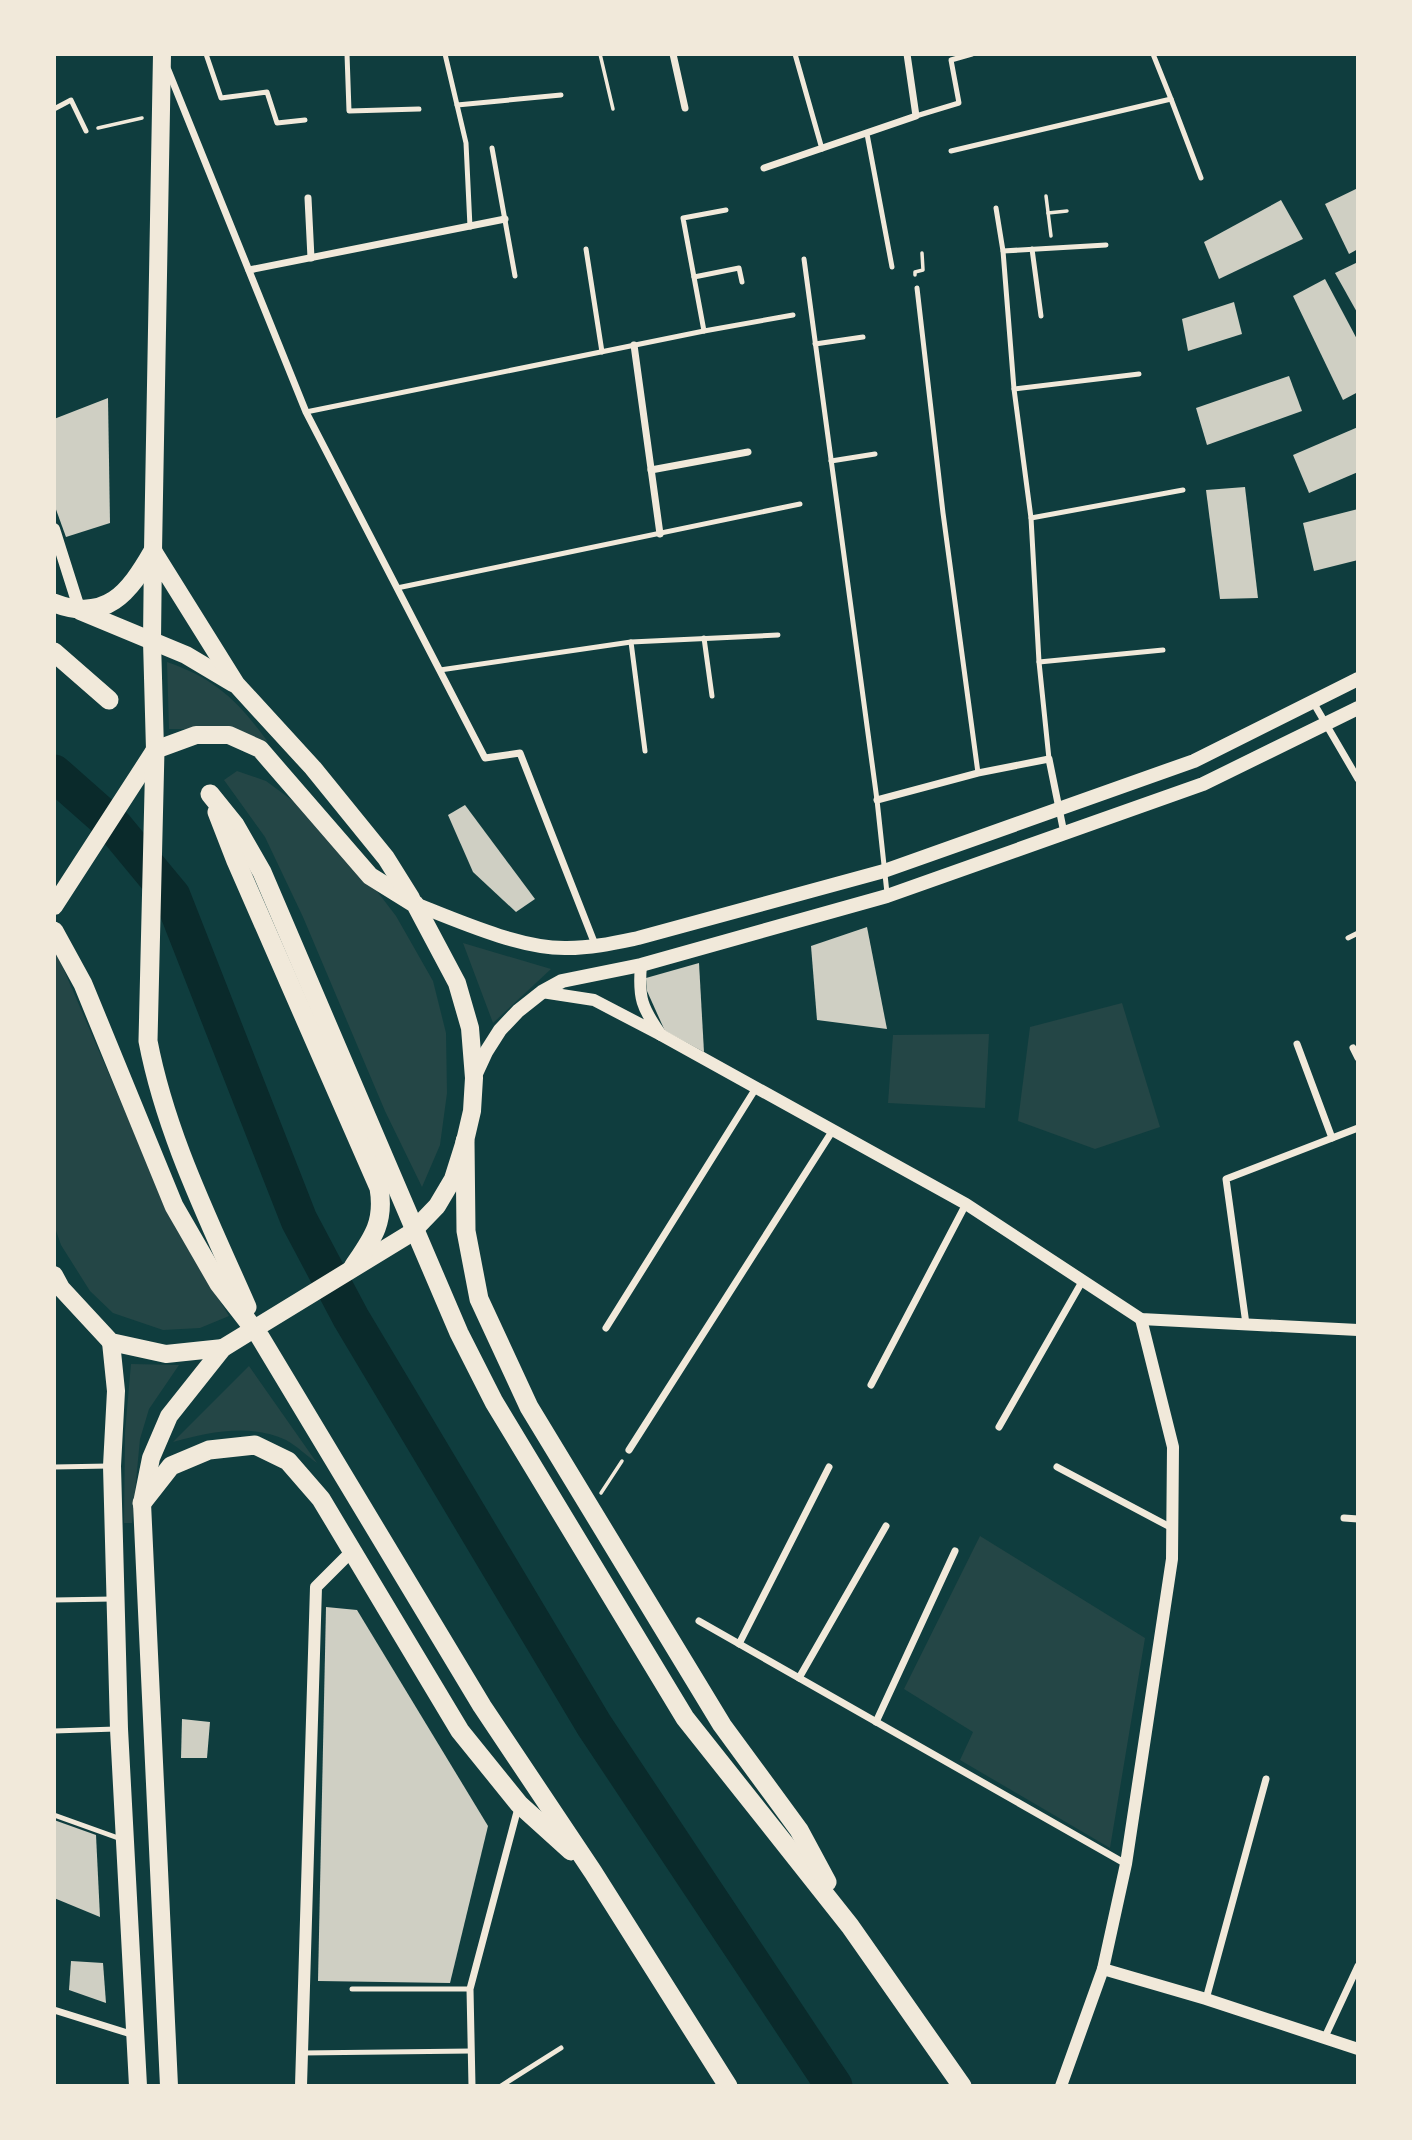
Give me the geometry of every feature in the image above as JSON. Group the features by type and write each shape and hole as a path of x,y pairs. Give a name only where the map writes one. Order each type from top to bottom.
{"highway":[{"path":"54,603 79,611 104,607 120,597 139,576 153,551"},
{"path":"54,652 109,700"},
{"path":"155,750 148,1041 156,1079 182,1158 260,1337"},
{"path":"353,1267 376,1232 382,1207 379,1188 241,874 210,794 235,825 262,872 460,1333 494,1402 685,1718 850,1926 962,2086"},
{"path":"54,931 83,984 174,1206 219,1284 260,1337 482,1706 593,1871 729,2086"},
{"path":"465,1141 466,1231 479,1299 529,1407 722,1725 799,1830 850,1926"},
{"path":"142,1503 170,1466 209,1450 255,1445 288,1461 321,1499 460,1731 519,1804 593,1871"}],"main road":[{"path":"54,906 155,750 153,551 164,55"},
{"path":"153,551 236,684 313,768 386,858 415,904 457,983 470,1028 474,1078 472,1111 465,1141 453,1179 437,1206 411,1233 223,1348 169,1416 151,1458 142,1503 169,2086"},
{"path":"79,611 186,654 236,684"},
{"path":"155,750 196,735 229,735 260,749 370,876 415,904 457,921 533,944 565,949 596,947 884,871 1194,761 1358,679"},
{"path":"474,1078 500,1030 542,992 562,981 640,965 887,896 1203,784 1358,708"},
{"path":"56,1283 111,1342 166,1354 223,1348"},
{"path":"111,1342 116,1391 112,1466 119,1729 138,2086"}],"street":[{"path":"673,54 685,108"},
{"path":"764,168 916,116 907,54"},
{"path":"164,55 306,412 485,758 520,753 596,947"},
{"path":"308,198 311,258"},
{"path":"249,270 505,219"},
{"path":"635,345 660,534"},
{"path":"651,470 748,452"},
{"path":"54,529 79,611"},
{"path":"1314,702 1358,779"},
{"path":"877,800 978,773 1049,759 1064,833"},
{"path":"640,965 638,991 646,1014 661,1035"},
{"path":"542,992 594,1000 661,1035 965,1204 1141,1319 1358,1330"},
{"path":"1297,1044 1332,1138"},
{"path":"1353,1048 1358,1058"},
{"path":"606,1328 756,1088"},
{"path":"1246,1324 1226,1179 1358,1128"},
{"path":"628,1450 833,1130"},
{"path":"871,1385 965,1204"},
{"path":"999,1427 1083,1280"},
{"path":"1061,2086 1103,1969 1126,1864 1172,1559 1173,1447 1141,1319"},
{"path":"740,1644 829,1467"},
{"path":"1057,1467 1172,1528"},
{"path":"1344,1518 1358,1519"},
{"path":"799,1678 886,1526"},
{"path":"301,2086 316,1587 353,1550"},
{"path":"876,1722 955,1550"},
{"path":"699,1621 1126,1864"},
{"path":"1206,1999 1266,1779"},
{"path":"472,2086 470,1989 519,1804"},
{"path":"1324,2039 1358,1966"},
{"path":"1103,1969 1206,1999 1358,2049"},
{"path":"54,2010 135,2036"}],"lane":[{"path":"206,54 221,99 267,92 277,123 305,120"},
{"path":"347,54 349,111 419,109"},
{"path":"445,54 466,143 470,227"},
{"path":"795,54 822,149"},
{"path":"916,116 959,103 951,60 972,54"},
{"path":"1153,54 1201,178"},
{"path":"457,105 561,95"},
{"path":"951,151 1171,99"},
{"path":"54,109 71,100 86,131"},
{"path":"867,134 892,267"},
{"path":"492,148 515,276"},
{"path":"996,208 1003,251 1014,389 1031,518 1039,662 1049,759"},
{"path":"704,331 683,218 726,210"},
{"path":"1003,251 1107,245"},
{"path":"586,249 602,352"},
{"path":"1032,249 1041,316"},
{"path":"804,259 877,800 887,896"},
{"path":"694,277 739,268 742,282"},
{"path":"917,288 943,513 978,773"},
{"path":"306,412 704,331 793,316"},
{"path":"816,344 863,337"},
{"path":"1014,389 1139,374"},
{"path":"831,461 875,454"},
{"path":"1031,518 1183,490"},
{"path":"397,588 800,504"},
{"path":"440,670 631,642 778,635"},
{"path":"704,638 712,696"},
{"path":"631,642 645,751"},
{"path":"1039,662 1163,650"},
{"path":"1348,938 1358,933"},
{"path":"54,1467 112,1466"},
{"path":"54,1600 116,1599"},
{"path":"54,1731 119,1729"},
{"path":"54,1815 124,1840"},
{"path":"352,1989 470,1989"},
{"path":"501,2086 561,2048"},
{"path":"302,2053 471,2050"}],"path":[{"path":"600,54 613,109"},
{"path":"86,131 161,114"},
{"path":"1046,196 1052,248"},
{"path":"1048,213 1067,211"},
{"path":"917,288 915,272 923,270 922,253"},
{"path":"591,1509 628,1450"}],"shaded area":[{"path":"167,662 199,676 225,693 268,742 234,729 169,729"},
{"path":"237,771 266,781 327,826 396,916 433,981 446,1033 447,1093 440,1145 422,1187 385,1111 303,917 265,837 224,780"},
{"path":"463,943 551,969 493,1023"},
{"path":"54,947 175,1227 229,1316 200,1328 163,1330 113,1313 90,1291 61,1245 54,1225"},
{"path":"1122,1003 1160,1127 1095,1149 1018,1121 1030,1027"},
{"path":"989,1034 985,1108 888,1103 893,1035"},
{"path":"131,1364 179,1365 149,1409 140,1439 132,1523 124,1523 125,1432"},
{"path":"249,1366 317,1463 286,1440 258,1432 215,1432 173,1442"},
{"path":"980,1536 1145,1638 1110,1848 960,1760 973,1732 904,1689"}],"building":[{"path":"1358,188 1358,249 1349,254 1325,204"},
{"path":"1281,200 1303,239 1219,279 1204,242"},
{"path":"1358,262 1358,314 1335,273"},
{"path":"1325,279 1358,341 1358,392 1343,400 1293,296"},
{"path":"1234,302 1242,334 1188,351 1182,319"},
{"path":"1289,376 1302,411 1207,445 1196,408"},
{"path":"108,398 110,523 66,537 54,504 54,419"},
{"path":"1358,427 1358,472 1309,493 1293,455"},
{"path":"1245,487 1258,598 1220,599 1206,490"},
{"path":"1358,509 1358,560 1314,571 1303,523"},
{"path":"465,805 535,899 516,912 473,872 448,815"},
{"path":"867,927 887,1029 817,1020 811,946"},
{"path":"699,963 704,1052 665,1031 647,991 646,978"},
{"path":"326,1607 357,1610 488,1826 450,1983 318,1981"},
{"path":"182,1719 210,1722 207,1758 181,1758"},
{"path":"54,1820 96,1835 100,1917 54,1898"},
{"path":"71,1961 103,1963 106,2003 69,1990"}],"waterway":[{"path":"54,773 114,826 172,896 299,1220 351,1318 594,1725 834,2086"}]}
